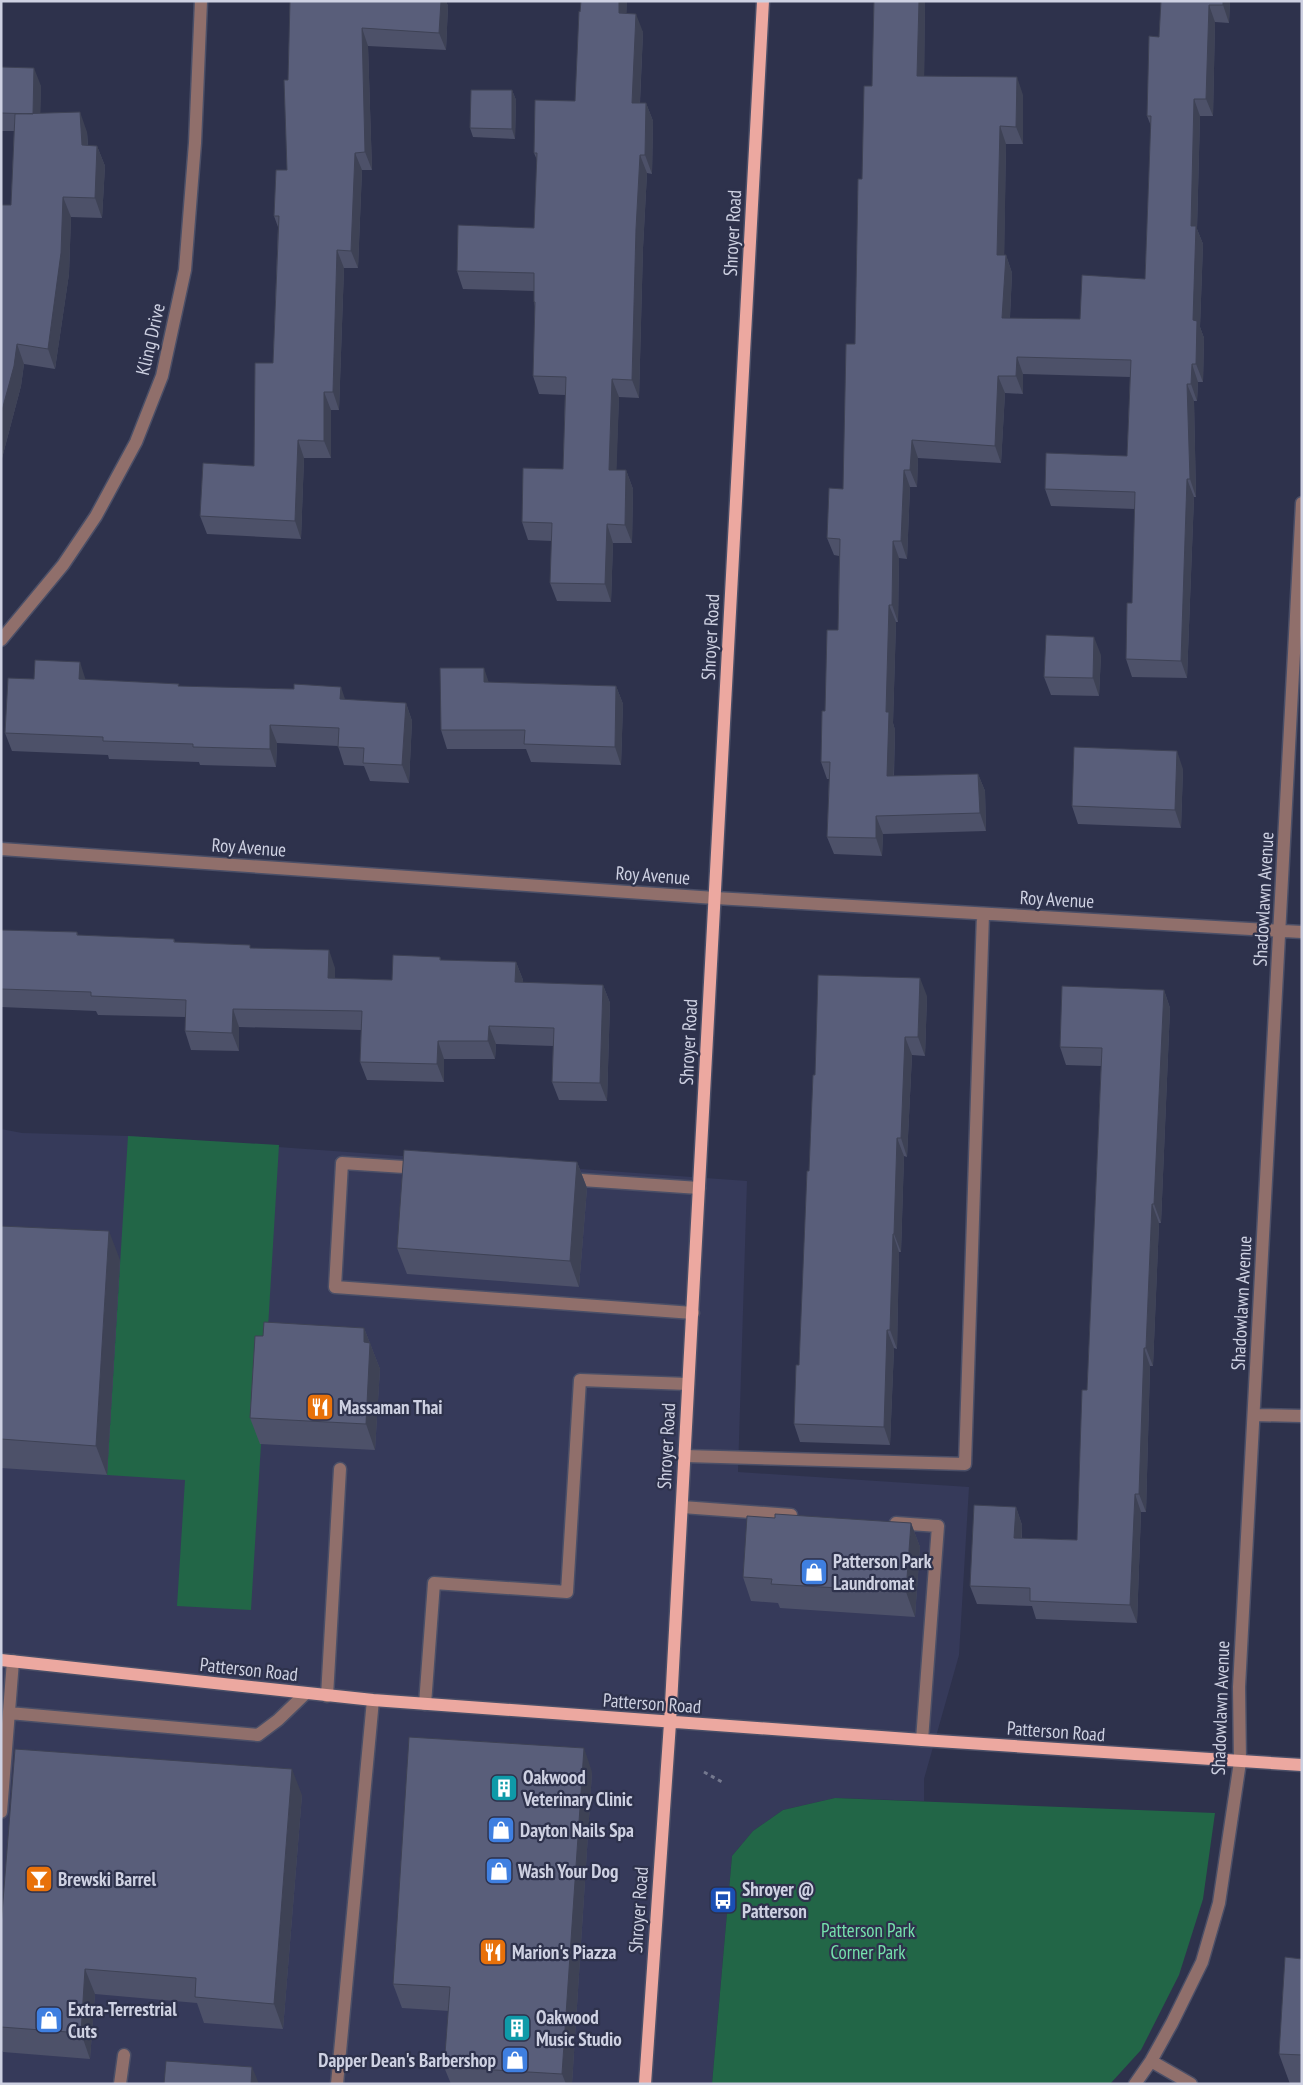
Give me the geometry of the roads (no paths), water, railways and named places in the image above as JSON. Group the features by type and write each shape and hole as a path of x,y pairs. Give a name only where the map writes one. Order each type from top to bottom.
{"main road":[{"name":"Shroyer Road","path":"645,2084 670,1723 763,1"},
{"name":"Patterson Road","path":"7,1660 373,1700 670,1723 1302,1765"}],"street":[{"name":"Kling Drive","path":"1,640 64,565 96,516 136,442 162,376 185,270 195,143 201,1"},
{"name":"Shadowlawn Avenue","path":"1135,2084 1151,2061 1172,2023 1202,1962 1219,1903 1240,1762 1238,1686 1302,503"},
{"name":"Roy Avenue","path":"1,849 715,898 1302,932"},
{"path":"685,1456 964,1464 983,914"},
{"path":"431,1169 342,1163 335,1287 693,1313"},
{"path":"550,1178 699,1188"},
{"path":"425,1704 434,1583 567,1592 580,1380 688,1384"},
{"path":"1254,1414 1302,1416"},
{"path":"327,1696 340,1469"},
{"path":"682,1507 800,1516"},
{"path":"879,1521 938,1526 922,1740"},
{"path":"1,1812 9,1713 7,1660"},
{"path":"9,1713 258,1735 278,1720 305,1694"},
{"path":"337,2084 373,1700"},
{"path":"120,2084 124,2055"},
{"path":"1151,2061 1191,2084"}],"place":[{"name":"Massaman Thai","path":"320,1407"},
{"name":"Patterson Park Laundromat","path":"814,1572"},
{"name":"Oakwood Veterinary Clinic","path":"504,1788"},
{"name":"Dayton Nails Spa","path":"501,1830"},
{"name":"Wash Your Dog","path":"499,1871"},
{"name":"Brewski Barrel","path":"39,1879"},
{"name":"Shroyer @ Patterson","path":"723,1900"},
{"name":"Marion's Piazza","path":"493,1952"},
{"name":"Extra-Terrestrial Cuts","path":"49,2020"},
{"name":"Oakwood Music Studio","path":"517,2028"},
{"name":"Dapper Dean's Barbershop","path":"515,2060"}],"park label":[{"name":"Patterson Park Corner Park","path":"868,1941"}]}
